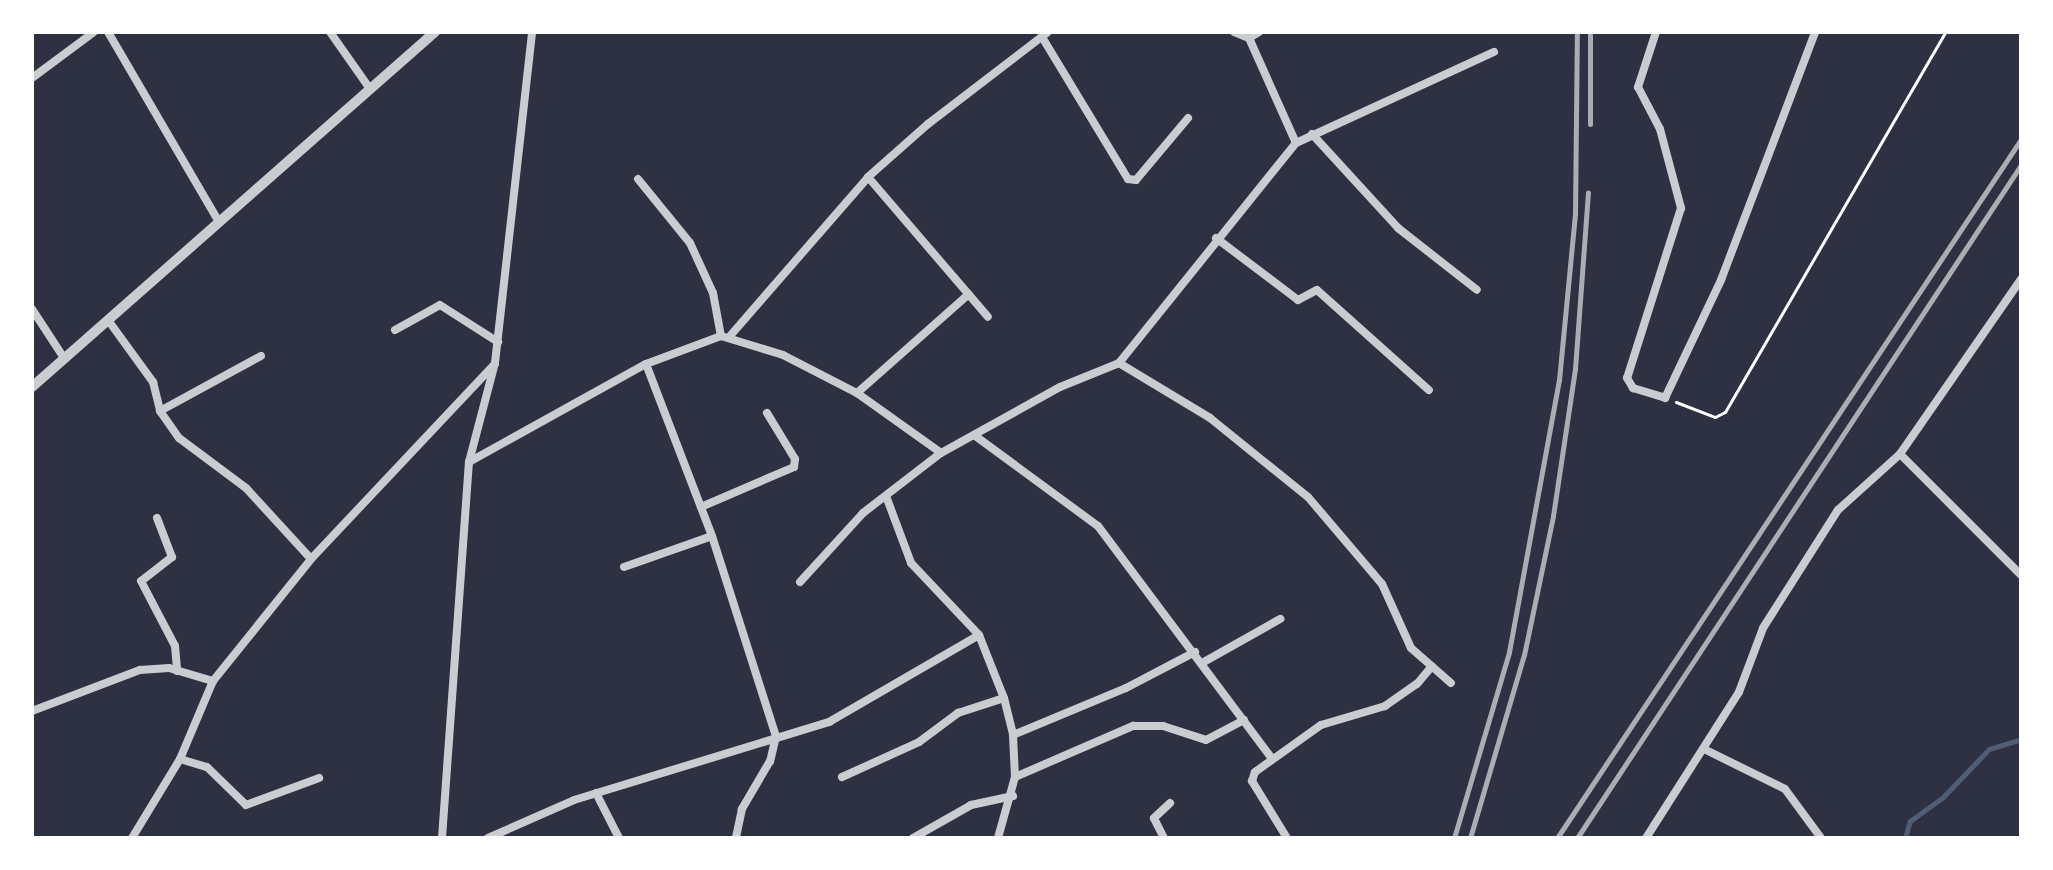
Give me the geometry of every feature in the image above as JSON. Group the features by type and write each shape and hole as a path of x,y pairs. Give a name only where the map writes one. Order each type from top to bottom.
{"street":[{"path":"32,78 94,32"},
{"path":"108,32 219,222"},
{"path":"330,32 370,89"},
{"path":"32,387 370,89 420,37 435,32"},
{"path":"442,838 469,462 495,363 532,32"},
{"path":"1234,32 1249,38 1296,143"},
{"path":"1249,38 1259,32"},
{"path":"1656,32 1638,87 1660,129 1681,208 1627,378 1633,388 1665,398 1721,280 1815,32"},
{"path":"469,462 646,364 726,336 868,177 1045,34 1128,179 1136,180 1188,118"},
{"path":"800,582 886,496 941,453 1060,387 1119,363 1216,238 1296,143 1494,52"},
{"path":"1312,134 1398,228 1477,290"},
{"path":"868,177 988,317"},
{"path":"638,179 690,243 713,293 726,336"},
{"path":"1216,238 1298,300 1317,290 1429,390"},
{"path":"1646,838 1739,692 1767,621 1838,510 1900,454 2021,279"},
{"path":"857,393 969,294"},
{"path":"395,330 440,305 498,342"},
{"path":"32,309 64,358"},
{"path":"108,320 153,382 160,411 187,446 246,488 311,559"},
{"path":"726,336 783,355 857,393 941,453"},
{"path":"160,411 261,356"},
{"path":"132,838 180,759 213,681 311,559 495,363"},
{"path":"1119,363 1210,418 1308,497 1382,584 1411,648 1451,683"},
{"path":"646,364 712,536 776,736 770,761 742,809 736,838"},
{"path":"701,507 794,467 795,459 767,413"},
{"path":"974,435 1098,526 1272,759"},
{"path":"1900,454 2021,575"},
{"path":"886,496 911,563 979,635 1004,698 1013,735 1015,777 1013,796 998,838"},
{"path":"157,518 172,557 141,581 175,646 177,671"},
{"path":"624,567 712,536"},
{"path":"1202,663 1280,619"},
{"path":"488,838 596,793 829,722 979,635"},
{"path":"1013,735 1126,688 1195,652"},
{"path":"1287,838 1252,781 1272,759 1321,725 1385,706 1417,684 1432,666"},
{"path":"32,711 140,670 177,671 213,681"},
{"path":"842,777 919,742 958,713 1004,698"},
{"path":"1015,777 1133,726 1163,726 1206,740 1244,720"},
{"path":"1704,749 1785,789 1821,838"},
{"path":"180,759 207,767 246,805 319,778"},
{"path":"596,793 619,838"},
{"path":"913,838 957,811 1013,796"},
{"path":"1164,838 1154,818 1170,803"}],"path":[{"path":"1665,398 1715,417 1725,412 1945,32"}],"waterway":[{"path":"1905,838 1910,821 1943,797 1989,749 2021,739"}],"railway":[{"path":"1454,838 1509,652 1559,380 1575,214 1577,32"},
{"path":"1590,32 1590,124"},
{"path":"1557,838 2021,139"},
{"path":"1577,838 2021,165"},
{"path":"1470,838 1524,655 1553,516 1575,369 1588,192"}]}
